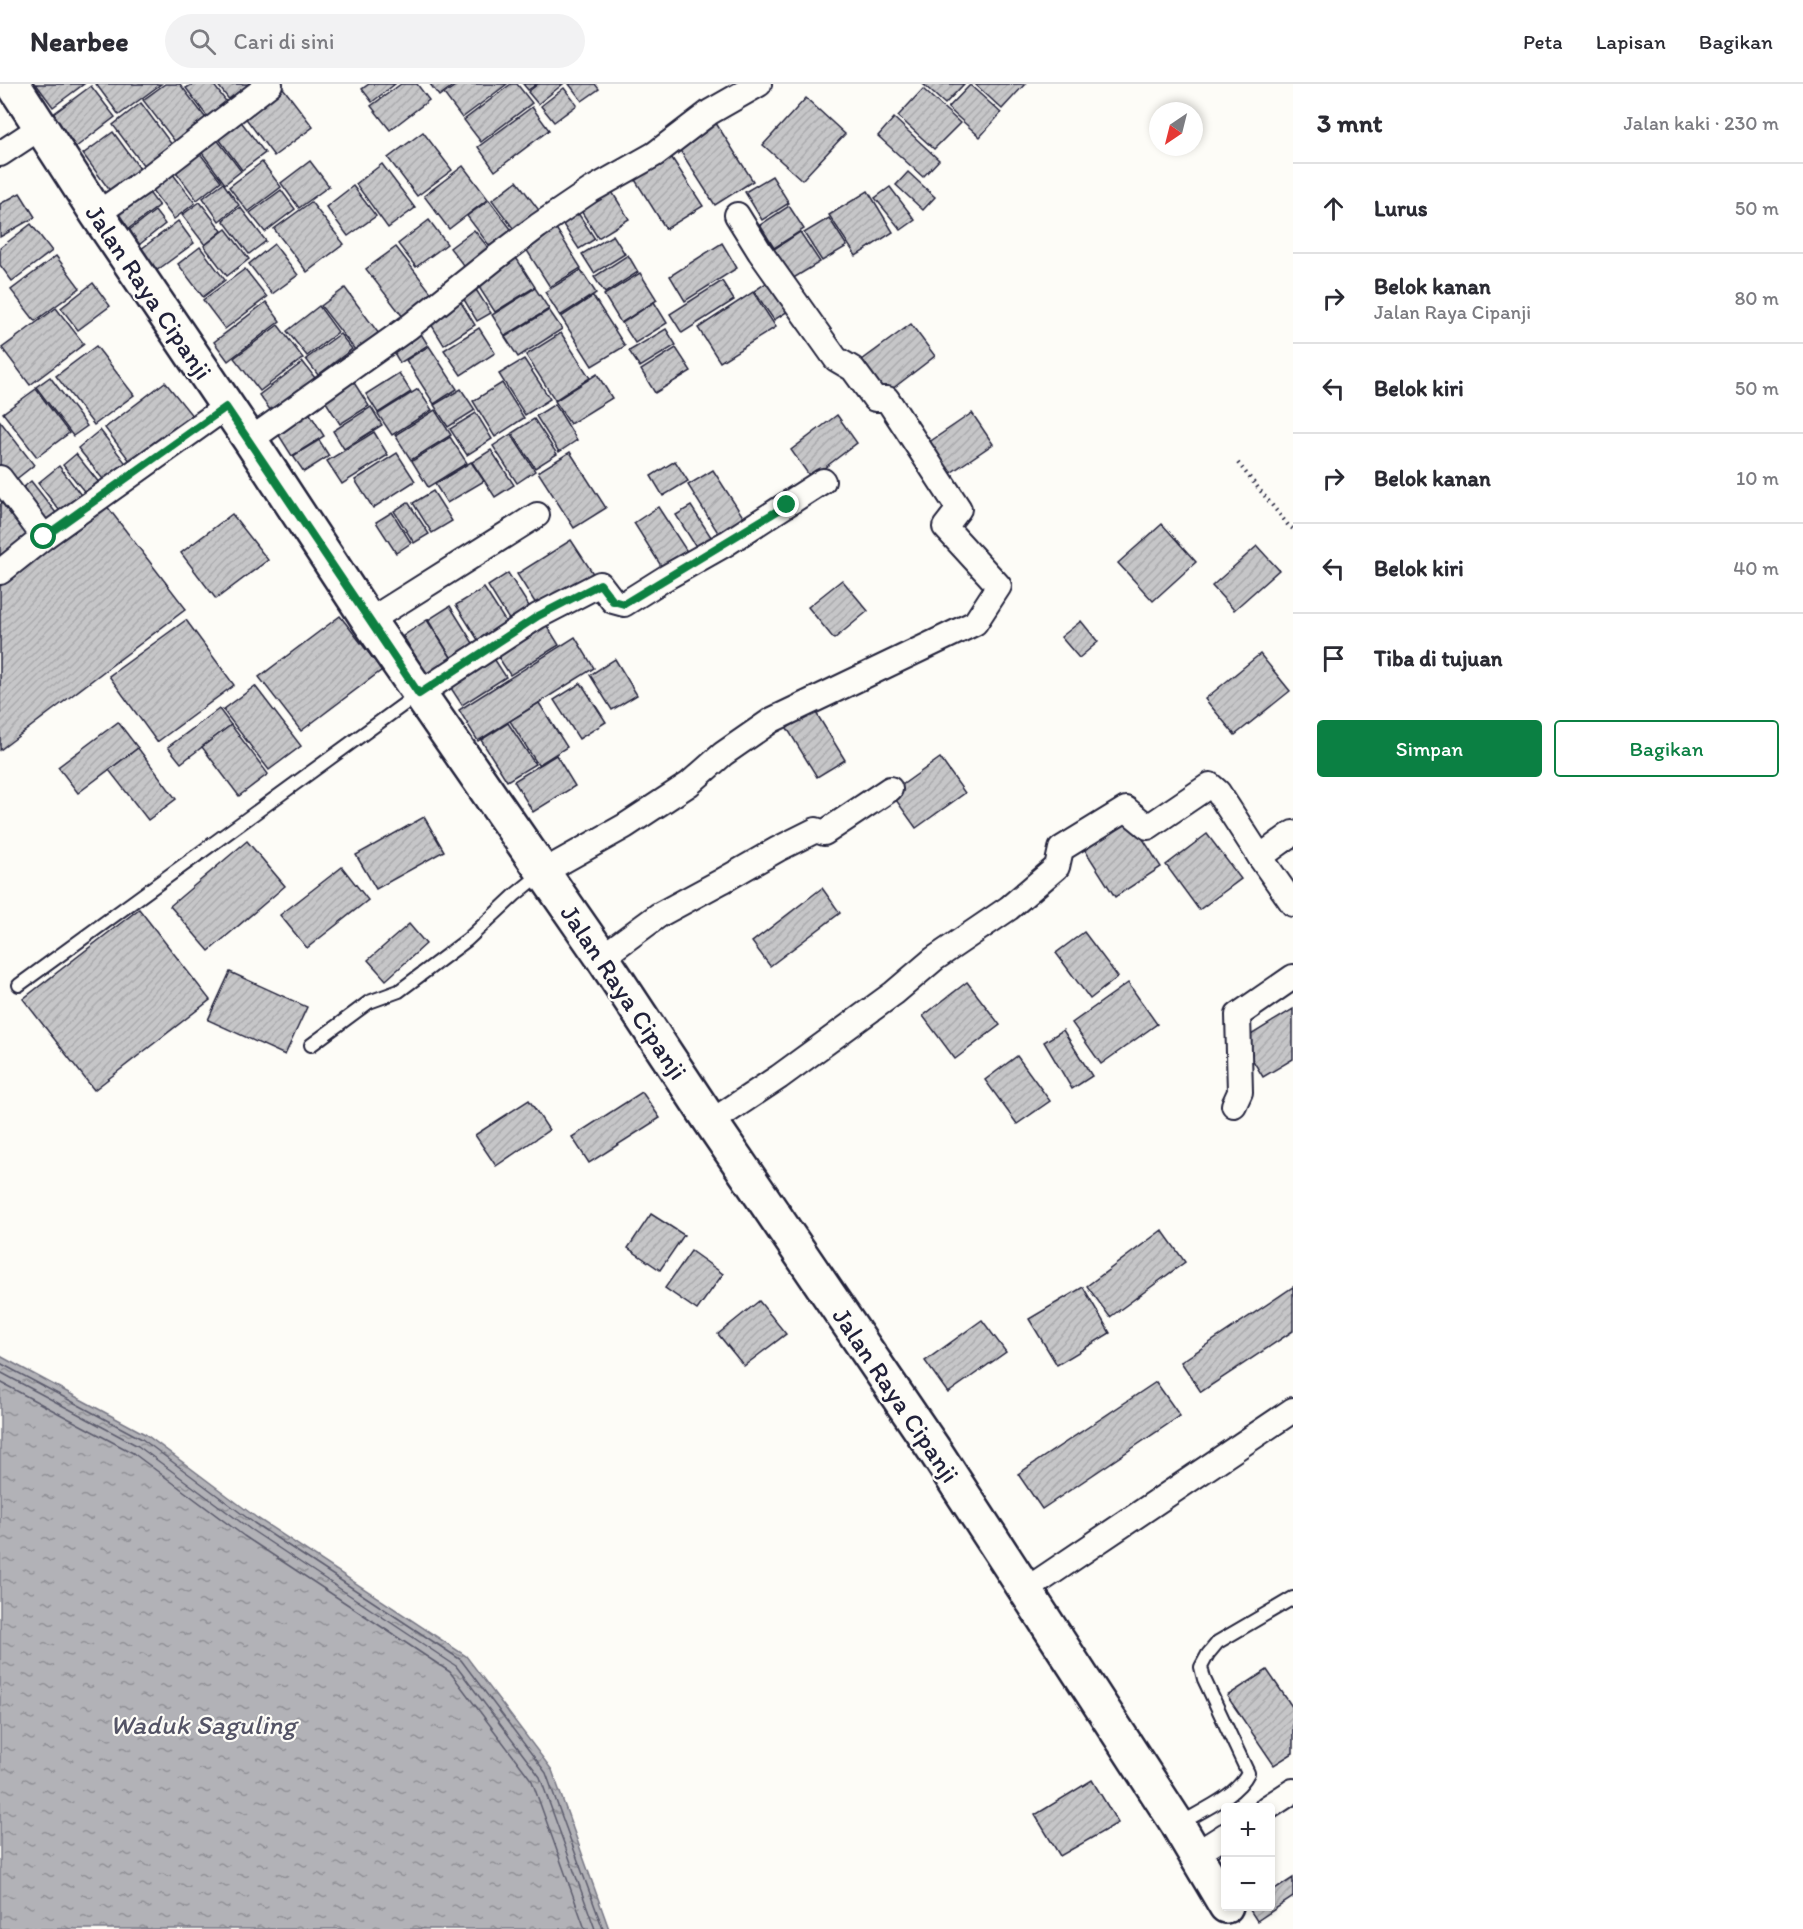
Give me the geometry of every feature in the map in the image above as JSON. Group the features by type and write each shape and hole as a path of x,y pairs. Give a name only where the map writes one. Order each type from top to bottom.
{"main road":[{"name":"Jalan Raya Cipanji","path":"13,84 97,214 369,621 602,957 711,1122 937,1454 1178,1825 1221,1897"},
{"name":"Jalan Raya Cipanji","path":"1229,1911 1238,1929"}],"street":[{"path":"97,214 270,84"},
{"path":"250,440 409,327 538,226 591,190 655,154 710,112 759,84"},
{"path":"0,154 41,127"},
{"path":"543,872 625,826 689,784 723,754 772,720 975,623 999,586 945,528 959,509 887,399 875,399 852,369 836,359 760,252 737,215"},
{"path":"0,572 44,537 226,407"},
{"path":"0,478 44,537"},
{"path":"419,694 538,616 600,584 613,601 624,604 667,576 727,543 823,482"},
{"path":"369,621 537,515"},
{"path":"711,1122 779,1077 894,993 934,959 1009,908 1057,867 1061,849 1126,809 1148,827 1210,785 1218,792 1293,904"},
{"path":"602,957 659,915 797,839 816,830 824,833 890,789"},
{"path":"1260,857 1293,833"},
{"path":"1234,1105 1240,1092 1238,1016 1293,977"},
{"path":"1026,1590 1293,1410"},
{"path":"1275,1803 1293,1791"},
{"path":"1196,1854 1221,1837"}],"lane":[{"path":"19,985 419,694"},
{"path":"311,1045 369,1002 399,991 467,940 543,872"},
{"path":"1178,1825 1236,1790 1248,1773 1204,1679 1201,1667 1218,1642 1293,1598"}],"path":[{"path":"1238,463 1293,529"}],"water":[{"name":"Waduk Saguling","path":"0,1356 145,1434 257,1518 466,1656 552,1770 609,1929 0,1929"}],"building":[{"path":"36,84 84,84 53,107"},
{"path":"96,84 161,84 119,115"},
{"path":"165,84 180,84 211,125 180,148 143,100"},
{"path":"193,84 213,84 231,108 212,123 186,88"},
{"path":"217,84 263,84 234,106"},
{"path":"280,84 313,127 274,156 241,112"},
{"path":"369,84 395,84 372,102 362,89"},
{"path":"401,84 417,84 429,100 390,130 371,106"},
{"path":"430,84 455,84 439,96"},
{"path":"458,84 507,84 462,118 444,94"},
{"path":"511,84 517,84 532,103 481,142 464,120"},
{"path":"523,84 537,84 528,90"},
{"path":"538,84 563,84 538,104 528,92"},
{"path":"569,84 595,84 599,89 582,101"},
{"path":"923,84 964,84 945,104"},
{"path":"975,84 1025,84 1002,109"},
{"path":"970,85 1001,113 980,137 948,108"},
{"path":"91,86 115,117 76,147 52,115"},
{"path":"564,88 577,105 554,122 541,106"},
{"path":"923,89 960,123 934,149 898,116"},
{"path":"806,98 845,134 802,180 763,145"},
{"path":"141,103 178,153 150,174 113,125"},
{"path":"532,107 549,130 495,171 478,147"},
{"path":"236,115 265,153 242,170 214,132"},
{"path":"712,117 753,181 715,205 674,141"},
{"path":"894,118 939,160 923,177 878,136"},
{"path":"113,132 146,177 116,199 83,154"},
{"path":"423,132 452,170 417,196 388,158"},
{"path":"213,134 241,171 225,184 197,146"},
{"path":"195,147 221,181 197,200 171,165"},
{"path":"668,152 703,206 666,229 632,175"},
{"path":"310,161 329,186 299,208 281,183"},
{"path":"262,162 281,187 248,212 229,187"},
{"path":"382,164 415,208 388,228 356,184"},
{"path":"463,166 488,199 449,229 424,196"},
{"path":"169,169 195,203 174,219 148,185"},
{"path":"908,172 935,197 923,210 896,185"},
{"path":"772,176 789,203 762,220 745,192"},
{"path":"517,181 544,217 519,236 492,200"},
{"path":"223,183 239,205 219,221 203,198"},
{"path":"353,186 376,216 348,236 326,207"},
{"path":"145,187 159,206 124,232 111,214"},
{"path":"609,187 629,219 598,238 578,206"},
{"path":"890,187 915,220 901,230 875,198"},
{"path":"281,190 295,209 265,232 250,213"},
{"path":"868,191 893,232 856,256 829,215"},
{"path":"20,193 35,217 0,237 0,204"},
{"path":"489,200 517,237 495,253 467,216"},
{"path":"200,202 222,231 205,245 182,215"},
{"path":"311,202 344,244 307,272 274,229"},
{"path":"789,206 804,229 774,248 760,225"},
{"path":"240,207 266,241 249,254 223,220"},
{"path":"574,207 595,239 579,249 558,217"},
{"path":"155,211 165,224 135,248 124,234"},
{"path":"829,218 847,246 822,261 804,233"},
{"path":"429,220 447,244 416,267 398,244"},
{"path":"178,221 194,243 152,274 136,253"},
{"path":"552,222 581,268 550,287 521,241"},
{"path":"31,224 52,251 12,281 0,265 0,248"},
{"path":"226,229 249,259 227,276 204,246"},
{"path":"474,230 491,251 467,270 450,248"},
{"path":"800,232 820,262 792,279 774,249"},
{"path":"613,235 625,254 594,273 582,254"},
{"path":"722,243 737,268 685,301 670,276"},
{"path":"274,244 298,275 272,294 249,264"},
{"path":"200,247 225,280 203,297 178,264"},
{"path":"396,247 433,295 403,317 366,269"},
{"path":"628,255 638,272 605,293 594,277"},
{"path":"56,256 80,288 35,321 11,290"},
{"path":"515,256 535,287 495,312 475,281"},
{"path":"245,269 267,297 225,329 203,300"},
{"path":"581,270 596,293 560,316 545,292"},
{"path":"640,273 657,300 621,323 604,295"},
{"path":"774,278 793,308 774,320 754,291"},
{"path":"722,281 734,300 682,333 670,314"},
{"path":"93,283 110,306 78,330 61,308"},
{"path":"473,285 491,313 477,321 460,293"},
{"path":"345,288 382,338 359,355 321,306"},
{"path":"535,288 549,309 505,336 492,315"},
{"path":"753,292 776,327 720,362 698,328"},
{"path":"457,296 475,325 444,345 426,316"},
{"path":"593,296 625,346 592,366 561,317"},
{"path":"266,302 280,321 228,361 214,342"},
{"path":"654,302 667,323 635,343 622,323"},
{"path":"319,306 338,332 307,356 287,331"},
{"path":"56,308 84,344 30,385 2,348"},
{"path":"549,310 562,329 518,357 505,337"},
{"path":"911,324 935,356 883,396 858,363"},
{"path":"278,325 303,358 260,391 234,358"},
{"path":"479,328 495,353 461,375 444,350"},
{"path":"418,329 428,345 400,363 390,346"},
{"path":"666,329 676,345 640,367 629,351"},
{"path":"561,333 590,378 555,400 526,355"},
{"path":"340,334 352,349 318,375 306,359"},
{"path":"96,346 134,395 94,425 56,376"},
{"path":"429,346 457,389 434,404 406,360"},
{"path":"676,348 691,371 655,393 641,370"},
{"path":"524,359 550,399 525,415 499,374"},
{"path":"303,362 321,386 277,419 259,395"},
{"path":"399,373 411,392 378,413 366,394"},
{"path":"597,374 612,398 570,424 555,401"},
{"path":"50,377 87,426 73,436 36,387"},
{"path":"351,378 369,406 340,424 322,396"},
{"path":"165,382 194,418 133,465 105,428"},
{"path":"502,383 524,418 495,437 473,401"},
{"path":"36,389 69,433 37,457 3,413"},
{"path":"418,389 432,410 392,435 378,414"},
{"path":"461,389 475,410 448,427 434,405"},
{"path":"555,404 577,440 559,452 536,416"},
{"path":"371,407 382,425 344,449 333,431"},
{"path":"307,409 324,436 292,456 275,429"},
{"path":"435,410 451,435 411,460 395,435"},
{"path":"476,413 492,439 467,455 450,429"},
{"path":"972,413 993,444 946,476 925,445"},
{"path":"837,415 857,443 811,478 791,450"},
{"path":"534,419 557,454 535,468 512,433"},
{"path":"0,421 34,465 10,484 0,471"},
{"path":"100,430 128,466 106,483 78,448"},
{"path":"374,432 388,455 342,484 327,461"},
{"path":"511,434 535,471 517,483 493,446"},
{"path":"450,437 467,463 428,487 412,461"},
{"path":"319,440 329,456 304,472 293,456"},
{"path":"491,450 514,485 495,497 472,462"},
{"path":"570,452 606,508 574,528 538,472"},
{"path":"397,453 415,481 373,508 355,480"},
{"path":"76,454 100,484 87,495 63,465"},
{"path":"675,461 688,481 663,496 651,476"},
{"path":"471,462 484,481 447,503 435,484"},
{"path":"59,466 84,499 63,515 38,483"},
{"path":"713,470 747,523 722,539 688,485"},
{"path":"31,481 60,518 46,528 18,492"},
{"path":"433,491 452,521 432,533 413,503"},
{"path":"408,502 429,534 414,543 394,511"},
{"path":"2,503 32,541 0,566 0,505"},
{"path":"106,505 186,609 0,750 0,586"},
{"path":"691,506 715,543 700,553 676,515"},
{"path":"658,507 688,553 663,569 634,523"},
{"path":"392,512 411,543 396,553 376,522"},
{"path":"232,514 268,560 216,599 181,553"},
{"path":"1162,524 1196,562 1153,601 1118,563"},
{"path":"571,540 596,578 541,612 517,574"},
{"path":"1257,546 1279,570 1234,610 1212,586"},
{"path":"508,573 534,614 513,626 488,586"},
{"path":"842,580 868,611 834,639 808,607"},
{"path":"484,588 511,630 483,648 456,605"},
{"path":"450,606 476,648 454,662 428,620"},
{"path":"340,616 382,670 301,731 259,677"},
{"path":"186,620 234,685 157,742 109,676"},
{"path":"427,620 454,662 429,678 403,636"},
{"path":"544,621 559,645 510,675 495,652"},
{"path":"1081,621 1098,642 1079,658 1061,637"},
{"path":"575,637 594,668 478,741 459,710"},
{"path":"491,654 506,677 462,705 447,682"},
{"path":"1260,654 1290,691 1235,735 1205,699"},
{"path":"615,659 637,695 612,710 590,675"},
{"path":"581,683 606,722 579,739 554,700"},
{"path":"255,686 301,746 269,770 223,710"},
{"path":"539,703 567,747 538,765 510,721"},
{"path":"219,709 231,725 181,763 168,747"},
{"path":"815,711 845,760 817,777 787,728"},
{"path":"118,722 138,748 78,793 58,767"},
{"path":"508,723 535,764 507,781 481,740"},
{"path":"231,725 268,774 239,796 202,747"},
{"path":"138,748 176,799 148,820 109,770"},
{"path":"556,755 575,786 533,812 514,781"},
{"path":"940,758 965,793 916,828 891,793"},
{"path":"1127,814 1161,867 1115,897 1081,844"},
{"path":"424,817 444,851 376,889 356,855"},
{"path":"1207,834 1241,879 1199,910 1166,865"},
{"path":"247,841 285,886 209,951 170,906"},
{"path":"342,867 368,900 307,948 280,915"},
{"path":"822,888 840,913 770,966 752,942"},
{"path":"139,909 210,1000 94,1090 23,999"},
{"path":"409,924 426,944 386,980 368,960"},
{"path":"1084,932 1118,977 1090,999 1056,953"},
{"path":"230,972 307,1007 285,1055 208,1020"},
{"path":"967,982 1000,1025 955,1059 923,1016"},
{"path":"1128,983 1157,1024 1101,1064 1072,1023"},
{"path":"1293,1009 1293,1059 1263,1077 1241,1041"},
{"path":"1063,1030 1092,1076 1072,1089 1044,1042"},
{"path":"1017,1056 1050,1101 1017,1124 985,1080"},
{"path":"642,1092 660,1118 589,1163 572,1137"},
{"path":"529,1100 549,1130 496,1166 475,1135"},
{"path":"651,1214 684,1235 660,1270 628,1248"},
{"path":"1162,1230 1185,1262 1110,1317 1087,1286"},
{"path":"691,1251 723,1274 697,1310 665,1288"},
{"path":"1083,1287 1110,1333 1057,1365 1029,1319"},
{"path":"1293,1287 1293,1331 1201,1392 1181,1362"},
{"path":"759,1301 786,1334 744,1366 718,1334"},
{"path":"982,1320 1006,1352 948,1393 925,1361"},
{"path":"1156,1382 1180,1416 1042,1509 1018,1474"},
{"path":"1267,1670 1293,1708 1293,1753 1274,1765 1227,1696"},
{"path":"1092,1780 1118,1823 1060,1856 1035,1815"},
{"path":"1293,1878 1293,1897 1275,1909 1275,1890"},
{"path":"1251,1911 1272,1911 1257,1921"}],"route":[{"path":"44,537 226,407 419,694 538,616 600,584 613,601 624,604 787,505"}]}
